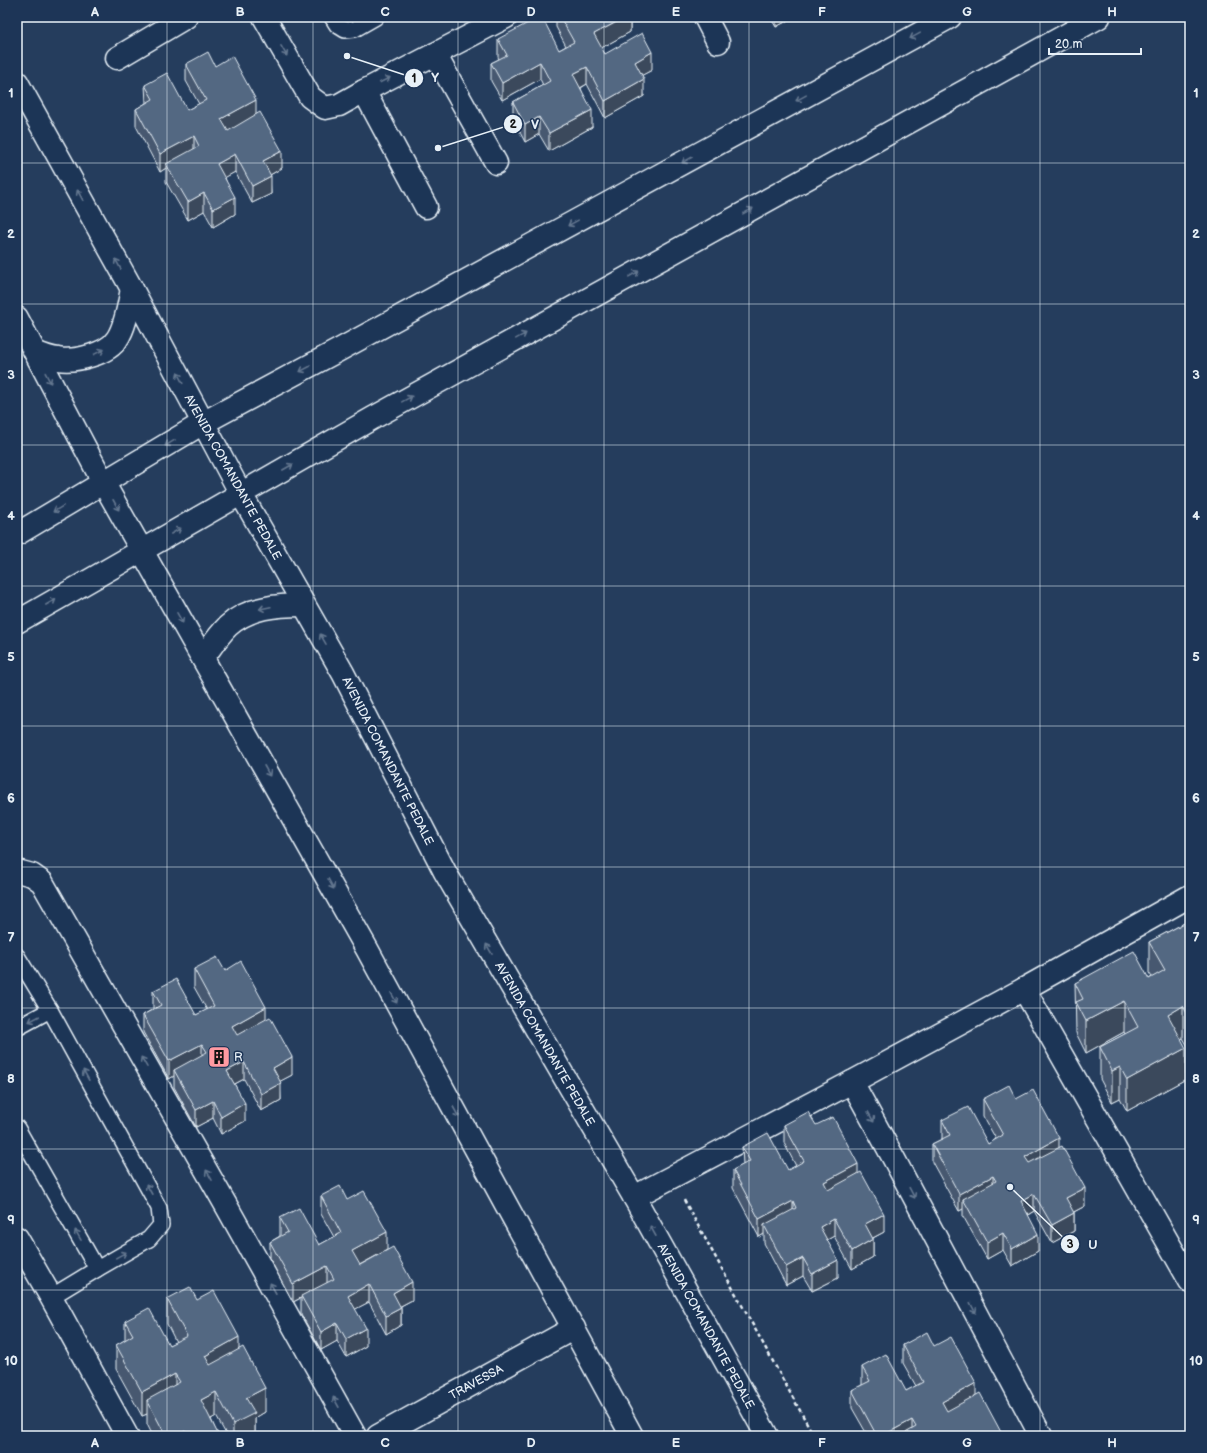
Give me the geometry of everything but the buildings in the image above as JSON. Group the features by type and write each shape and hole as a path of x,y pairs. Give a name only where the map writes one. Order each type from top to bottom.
{"street":[{"path":"117,58 186,17"},
{"path":"264,17 310,97 325,108 339,105 506,17"},
{"path":"705,17 718,42"},
{"path":"17,534 203,423 353,343 950,17"},
{"path":"17,622 380,414 1099,17"},
{"path":"436,54 496,163"},
{"name":"AVENIDA COMANDANTE PEDALE","path":"17,82 132,289 241,494 343,673 445,872 634,1197 767,1436"},
{"path":"364,91 426,207"},
{"path":"35,352 59,359 76,359 94,354 107,348 117,339 129,305 132,289"},
{"path":"17,318 103,482 367,950 632,1436"},
{"path":"203,658 229,625 243,616 261,608 282,605 304,605"},
{"path":"17,871 32,875 42,882 227,1207 355,1436"},
{"path":"634,1197 1024,989 1190,896"},
{"path":"1024,989 1190,1281"},
{"path":"852,1082 1041,1436"},
{"path":"17,1238 127,1436"},
{"name":"TRAVESSA","path":"378,1436 574,1328"}],"lane":[{"path":"332,17 337,25 345,30 356,29 376,17"},
{"path":"17,956 50,1010 159,1208 161,1225 149,1239 51,1297"},
{"path":"17,1028 50,1010"},
{"path":"17,1128 97,1269"}],"path":[{"path":"671,1177 703,1232 814,1436"}],"place":[{"name":"Y","path":"347,56"},
{"name":"V","path":"438,148"},
{"name":"R","path":"219,1057"},
{"name":"U","path":"1010,1187"}]}
